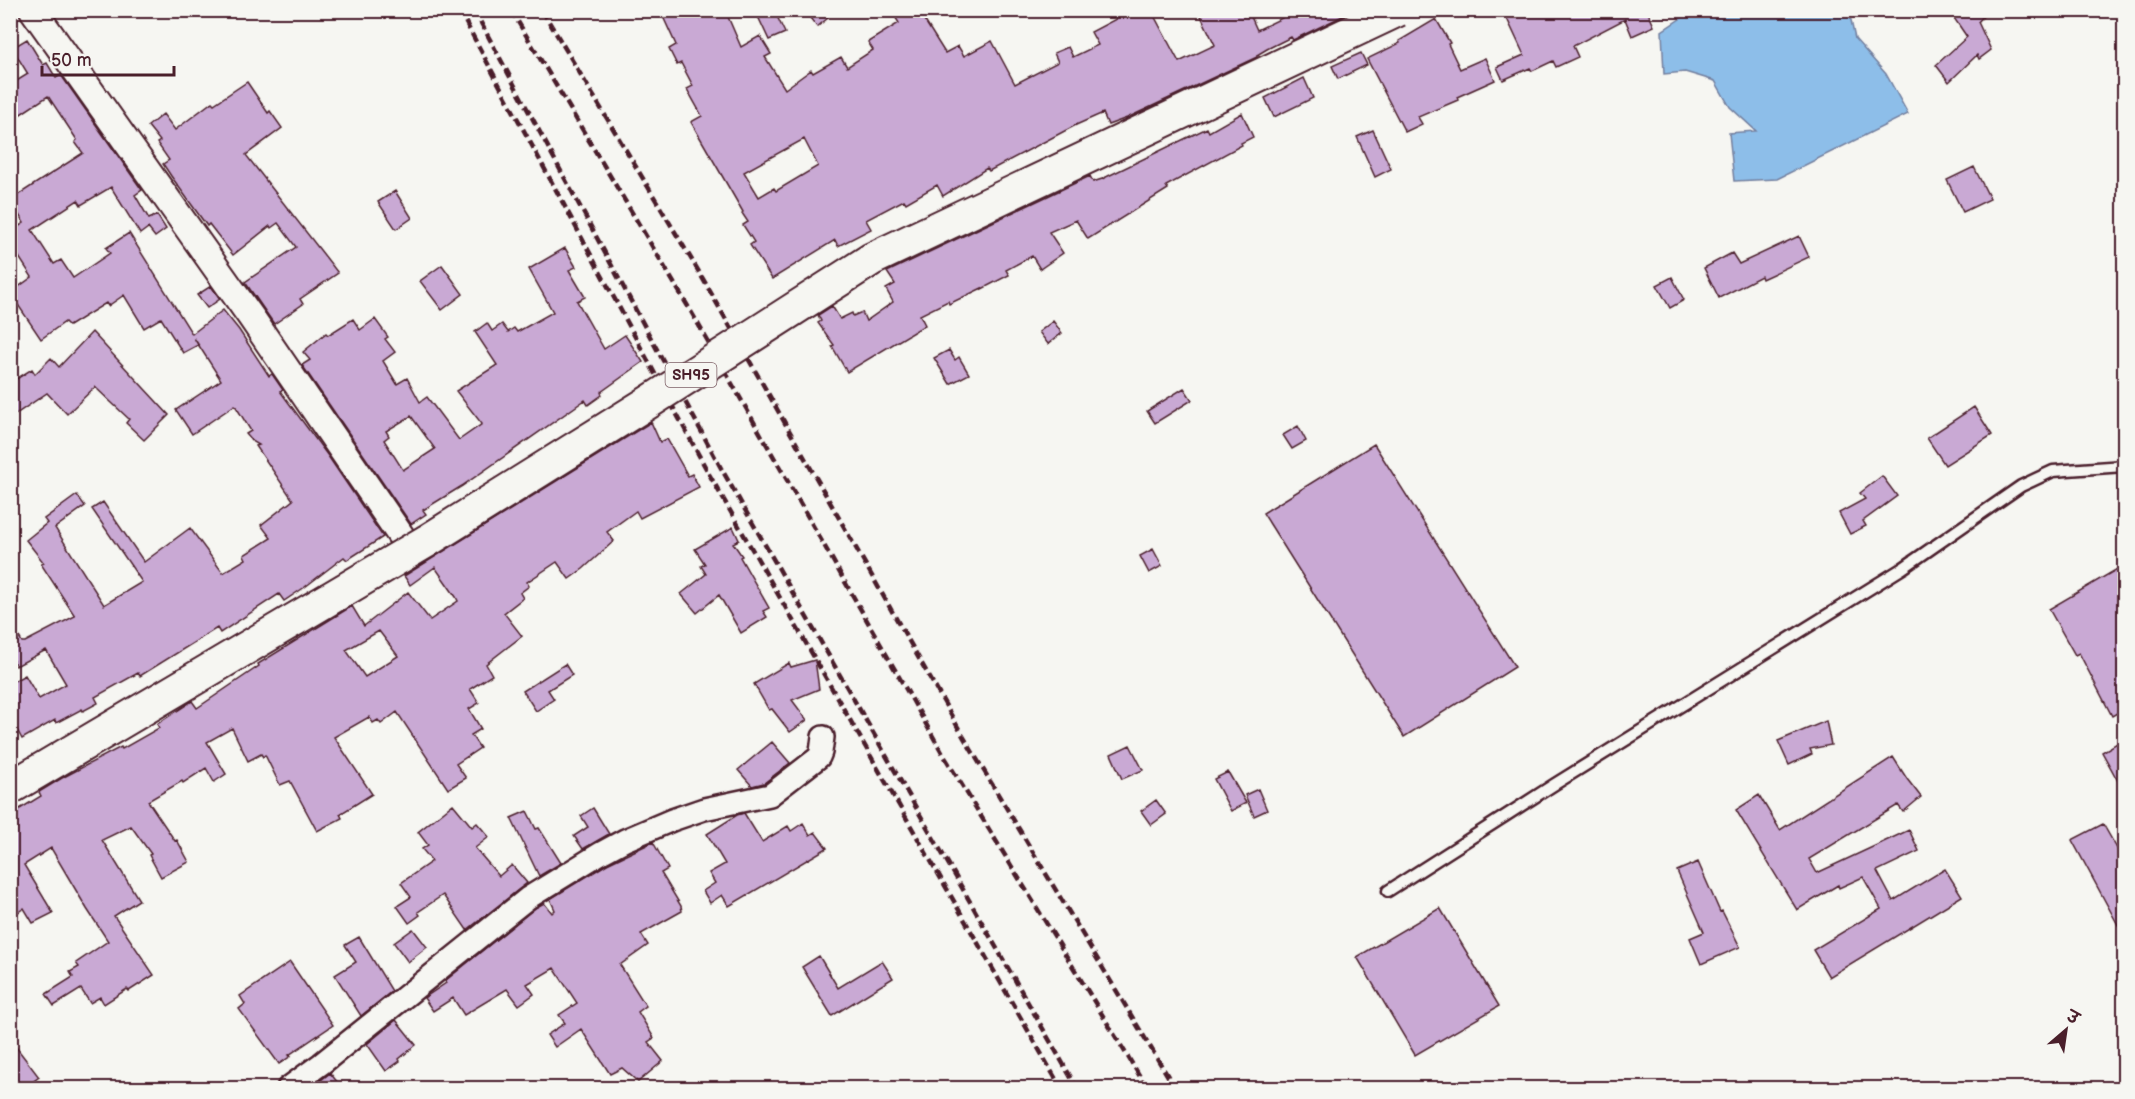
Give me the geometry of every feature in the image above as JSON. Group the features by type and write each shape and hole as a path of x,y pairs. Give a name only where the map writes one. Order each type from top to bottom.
{"main road":[{"name":"SH95","path":"10,788 427,541 872,259 1398,10"}],"street":[{"path":"33,10 251,317 401,536"},
{"path":"288,1089 528,898 609,849 672,820 718,805 770,795 819,757 823,737"}],"lane":[{"path":"1388,891 1555,784 1903,568 2020,486 2053,471 2124,466"}],"water":[{"path":"1692,11 1849,11 1855,39 1886,74 1908,114 1777,179 1734,181 1729,133 1756,131 1730,107 1715,81 1685,72 1664,74 1662,31"}],"building":[{"path":"660,10 725,10 741,47 760,36 771,54 765,57 785,89 811,70 813,73 841,57 847,67 873,50 868,42 899,23 891,10 918,10 945,53 958,46 964,56 992,41 1015,84 1058,62 1054,53 1068,47 1073,57 1098,45 1091,32 1116,19 1114,15 1123,10 1151,10 1179,62 1215,45 1201,16 1212,10 1248,10 1257,30 1282,18 1278,10 1355,10 1293,40 1291,37 1267,49 1257,57 1127,118 1108,125 1103,113 1076,125 989,171 987,168 943,196 937,185 906,203 904,200 866,220 871,229 838,246 835,240 772,279 750,245 754,242 743,225 748,222 743,212 691,122 702,116 687,89 693,86 681,63 677,65 669,49 676,45","holes":["804,139 818,166 776,191 774,188 759,197 744,172"]},
{"path":"755,10 774,10 785,33 769,40"},
{"path":"804,10 821,10 828,18 817,27"},
{"path":"1503,10 1647,10 1654,26 1632,36 1625,19 1573,46 1578,57 1556,67 1553,61 1532,71 1530,68 1503,80 1497,67 1524,55"},
{"path":"1964,10 1989,10 1978,22 1991,50 1979,59 1977,55 1949,82 1936,65 1967,37 1954,18"},
{"path":"1436,19 1450,43 1448,44 1460,69 1485,58 1495,80 1457,97 1458,100 1418,117 1422,124 1405,132 1367,59 1400,43 1399,41"},
{"path":"27,39 43,65 47,63 56,78 61,75 142,190 135,195 149,219 157,215 166,229 155,237 148,228 140,234 111,187 81,205 78,200 32,230 54,264 61,260 73,278 110,253 106,248 129,233 192,334 223,310 269,376 272,374 283,390 280,391 383,537 347,560 344,557 284,601 279,594 220,633 217,628 140,676 138,673 95,697 98,703 56,723 55,720 22,739 10,717 10,683 25,675 39,699 66,684 46,650 16,666 10,655 10,621 22,642 25,642 75,616 41,564 44,563 26,540 47,523 44,519 77,495 85,506 55,528 104,605 142,582 92,509 103,502 144,562 190,528 223,573 246,559 244,555 271,538 261,525 293,500 256,446 259,445 246,434 251,431 235,405 192,434 176,410 221,380 194,338 198,345 183,353 161,318 144,328 124,295 108,306 106,303 69,326 65,322 41,339 10,293 32,277 10,243 10,232 24,223 10,200 83,153 48,96 10,121 10,85 28,74 12,48"},
{"path":"1361,53 1367,65 1338,79 1332,66"},
{"path":"1304,78 1313,98 1274,117 1265,98"},
{"path":"247,82 268,113 270,111 282,128 246,155 338,273 300,299 303,304 274,324 245,282 296,247 278,223 271,228 270,226 233,255 209,224 207,226 163,164 169,160 157,143 160,141 148,126 163,114 175,130 212,102 214,104"},
{"path":"1242,113 1253,137 1241,143 1242,145 1166,186 1168,189 1088,239 1076,220 1049,232 1063,253 1040,269 1032,256 1006,270 1009,275 949,304 948,301 920,315 925,325 847,372 832,346 834,345 818,323 821,321 818,315 832,306 840,319 852,313 853,316 862,312 866,321 893,302 886,289 895,284 887,272 1090,176 1093,182 1102,179 1207,128 1209,132"},
{"path":"1373,130 1391,169 1375,177 1357,137"},
{"path":"1974,167 1990,199 1963,212 1947,180"},
{"path":"395,191 412,218 396,229 378,202"},
{"path":"1799,236 1809,257 1762,279 1761,276 1719,298 1704,268 1732,253 1739,264"},
{"path":"565,248 576,267 569,270 585,297 577,301 604,349 625,335 643,362 601,392 602,395 588,405 585,400 462,486 423,510 426,514 411,524 302,365 310,360 303,352 326,333 328,335 353,319 360,330 375,319 388,337 385,339 395,352 383,361 397,384 407,378 420,402 427,397 459,440 482,424 456,391 497,365 475,332 487,323 492,331 502,324 508,332 514,328 517,332 553,312 529,269","holes":["411,416 435,449 403,470 384,440 389,436 386,431"]},
{"path":"442,265 463,294 442,310 420,281"},
{"path":"1672,277 1684,300 1670,308 1657,285"},
{"path":"211,286 220,299 207,308 197,295"},
{"path":"1053,321 1062,333 1048,344 1039,332"},
{"path":"92,332 169,415 144,440 126,423 129,419 95,387 67,414 47,393 10,418 10,383 32,369 35,374 51,358 59,367"},
{"path":"949,350 955,360 959,357 969,374 950,384 934,358"},
{"path":"1184,388 1192,400 1155,423 1147,411"},
{"path":"1974,407 1992,435 1945,465 1927,438"},
{"path":"651,422 660,442 667,439 688,476 692,474 699,487 640,518 636,511 607,532 614,541 569,579 557,562 527,582 529,586 520,593 523,598 504,613 522,636 486,664 492,675 470,689 479,703 469,709 481,729 471,735 480,748 456,764 466,778 448,789 397,712 381,724 378,720 373,723 369,717 334,737 372,794 340,814 342,818 317,831 290,781 280,785 265,755 263,757 261,754 248,761 232,728 207,742 226,774 214,782 206,768 148,801 175,841 177,840 189,862 161,877 149,855 151,854 131,826 102,840 139,900 114,916 154,975 104,1004 100,997 90,1003 81,989 54,1006 46,994 73,977 70,972 79,967 76,963 108,941 51,848 24,865 53,913 33,923 24,908 10,918 10,815 41,796 39,792 62,778 159,728 157,724 192,701 197,708 259,666 258,664 352,606 364,626 408,592 430,620 458,601 435,567 410,585 404,576","holes":["379,631 398,656 365,677 346,650"]},
{"path":"1298,426 1306,441 1292,449 1283,435"},
{"path":"1374,444 1515,667 1404,737 1263,513"},
{"path":"1882,476 1897,496 1863,521 1866,526 1850,534 1839,513 1865,499 1860,493"},
{"path":"733,527 739,540 733,543 769,608 763,611 767,617 741,633 719,595 697,613 681,594 706,574 701,566 705,564 695,549"},
{"path":"1153,549 1162,566 1149,573 1140,556"},
{"path":"2124,565 2124,709 2112,716 2079,653 2075,655 2049,609"},
{"path":"815,660 819,689 792,700 807,720 790,732 772,709 769,710 754,684 789,663 791,667"},
{"path":"565,664 572,675 548,690 554,699 536,711 523,691"},
{"path":"1826,721 1831,745 1810,749 1812,754 1789,765 1778,741"},
{"path":"2124,739 2124,792 2102,752"},
{"path":"772,742 790,763 764,783 752,786 738,770"},
{"path":"1130,745 1143,770 1122,779 1111,754"},
{"path":"1893,757 1921,797 1903,812 1898,805 1809,859 1817,873 1909,830 1919,851 1877,871 1893,901 1945,869 1962,896 1829,977 1813,950 1881,909 1863,877 1839,888 1838,885 1797,910 1736,810 1759,795 1780,830"},
{"path":"1228,772 1246,803 1231,811 1214,779"},
{"path":"1258,789 1267,810 1254,816 1245,795"},
{"path":"1156,800 1166,814 1151,825 1141,811"},
{"path":"453,804 472,827 477,823 489,837 475,848 499,876 512,865 527,883 467,930 443,895 418,912 420,915 409,923 397,906 411,897 401,883 432,861 422,849 428,845 418,832"},
{"path":"593,808 609,834 583,849 574,836 588,827 581,816"},
{"path":"527,811 536,829 539,828 561,863 539,876 511,818"},
{"path":"744,813 762,842 788,826 791,831 803,823 810,835 815,832 827,848 729,906 722,895 710,903 703,891 715,883 709,873 725,864 707,834"},
{"path":"2103,824 2124,861 2124,936 2072,840"},
{"path":"653,842 668,869 661,873 682,911 641,934 648,945 620,965 646,1006 638,1012 654,1038 648,1042 663,1061 638,1082 622,1068 610,1074 581,1029 555,1047 547,1035 565,1023 559,1015 577,1003 554,968 527,984 534,994 519,1005 507,989 464,1015 453,998 433,1011 424,998 446,983 445,981 535,908 544,903 552,913 555,910 550,899 607,864"},
{"path":"1698,862 1720,912 1722,911 1740,947 1701,964 1690,938 1704,932 1677,871"},
{"path":"1440,908 1499,1006 1415,1055 1357,957"},
{"path":"413,929 427,947 408,962 394,943"},
{"path":"359,937 392,991 361,1016 335,975 356,962 345,945"},
{"path":"819,956 838,988 882,961 893,978 832,1016 802,967"},
{"path":"290,962 333,1025 279,1064 239,1009 245,1004 240,996"},
{"path":"396,1020 416,1045 386,1071 367,1044"},
{"path":"10,1039 39,1077 23,1089 10,1089"},
{"path":"330,1073 343,1089 311,1089 320,1081"}],"railway":[{"path":"459,10 709,474 1061,1088"},
{"path":"474,10 721,468 1077,1088"},
{"path":"511,10 689,308 943,754 1147,1088"},
{"path":"542,10 699,272 963,736 1175,1088"}]}
